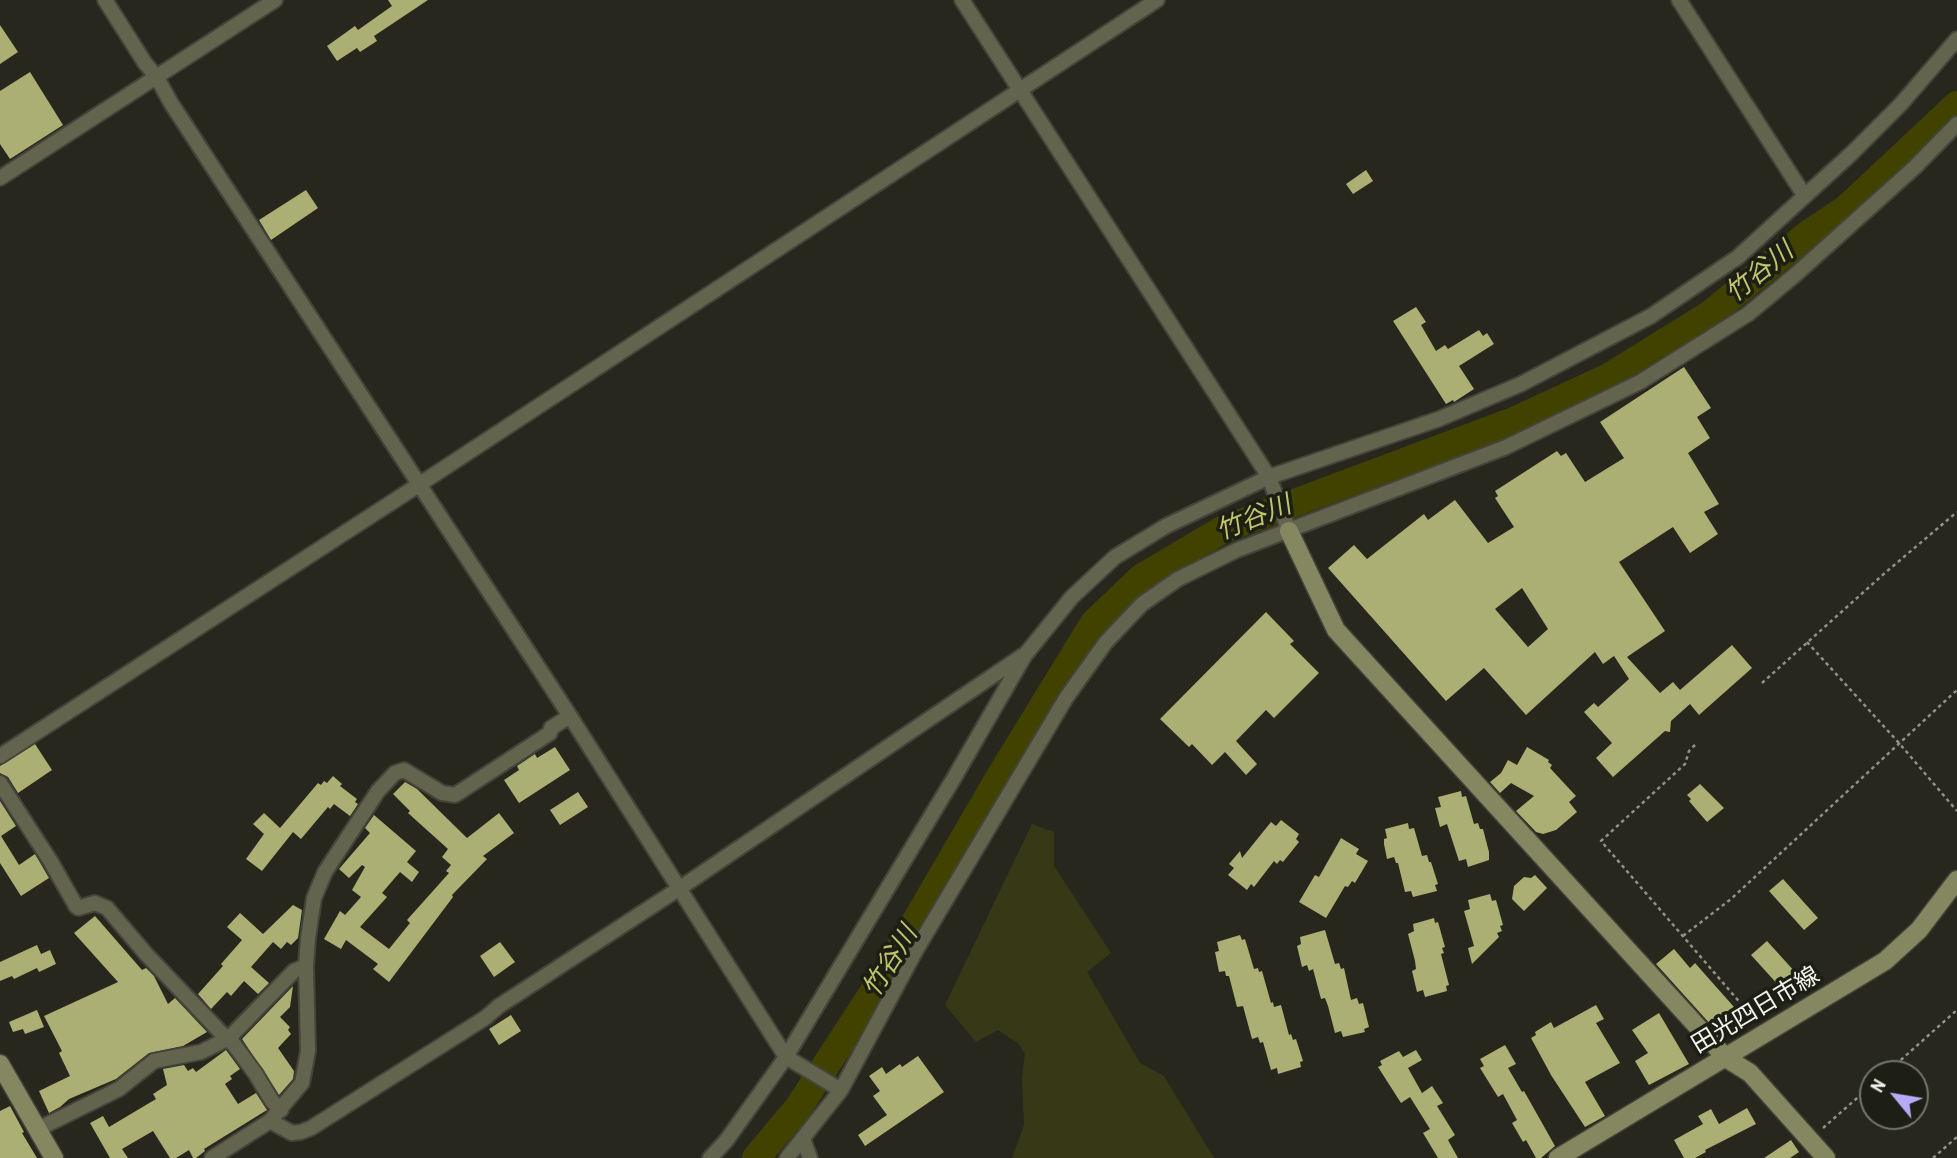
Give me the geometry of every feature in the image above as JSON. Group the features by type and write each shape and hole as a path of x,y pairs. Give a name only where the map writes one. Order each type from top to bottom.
{"street":[{"path":"104,0 156,76 570,716 786,1057 837,1088"},
{"path":"0,178 275,0"},
{"path":"962,0 1272,482 1288,527 1336,630 1726,1058 1751,1073 1826,1158"},
{"path":"0,757 1157,0"},
{"path":"1679,0 1804,195"},
{"path":"710,1158 726,1141 786,1057 1025,655 1072,597 1115,557 1167,526 1521,384 1651,316 1727,265 1852,153 1901,104 1957,39"},
{"path":"787,1158 837,1088 1066,698 1106,642 1142,604 1178,579 1288,527 1506,447 1640,382 1748,314 1915,167 1957,124"},
{"path":"270,1121 292,1133 311,1128 485,1018 499,1006 680,888 1025,655"},
{"path":"212,1158 270,1121 298,1090 307,1067 306,966 312,911 319,883 377,791 395,773 404,770 442,793 455,795 550,733 551,729 570,716"},
{"path":"0,783 76,906 78,908 94,903 107,908 146,954 228,1039 281,1110"},
{"name":"田光四日市線","path":"1558,1158 1885,961 1919,930 1957,880"},
{"path":"38,1129 119,1089 154,1061 201,1052 228,1039 294,971 306,966"},
{"path":"0,1064 54,1158"},
{"path":"803,1139 810,1158"}],"path":[{"path":"1762,683 1957,512"},
{"path":"1807,642 1957,811"},
{"path":"1683,936 1731,899 1957,690"},
{"path":"1695,745 1689,751 1685,764 1601,841 1766,1034"},
{"path":"1901,1060 1957,1010"},
{"path":"1810,1140 1859,1096"},
{"path":"1933,1158 1957,1137"}],"green space":[{"path":"1032,824 1054,832 1054,866 1111,953 1087,972 1140,1063 1164,1076 1214,1158 1012,1158 1024,1125 1022,1077 1025,1054 1019,1044 998,1030 976,1042 945,1005"}],"building":[{"path":"388,0 428,0 374,36 377,41 360,52 357,48 337,61 327,46 355,26 358,30 392,6"},
{"path":"0,25 18,52 0,64"},
{"path":"30,72 63,125 10,159 0,144 0,91"},
{"path":"1366,170 1373,181 1353,194 1346,184"},
{"path":"306,190 318,208 271,240 259,220"},
{"path":"1416,307 1426,322 1421,325 1436,351 1445,345 1448,349 1479,330 1483,336 1487,333 1494,344 1459,366 1474,389 1454,402 1453,400 1446,404 1393,321"},
{"path":"1684,367 1711,408 1697,417 1710,438 1688,453 1719,504 1704,512 1718,534 1690,553 1673,527 1619,562 1665,631 1627,657 1660,693 1673,682 1680,690 1732,645 1752,668 1699,715 1690,704 1671,721 1670,732 1665,731 1613,777 1596,758 1612,743 1584,712 1594,703 1598,707 1629,679 1614,656 1603,664 1595,652 1526,715 1484,668 1446,701 1328,568 1354,545 1367,559 1424,514 1428,520 1455,500 1488,543 1514,527 1495,498 1498,496 1495,491 1557,451 1561,456 1566,453 1585,482 1624,458 1600,422","holes":["1522,588 1548,629 1528,647 1495,609"]},
{"path":"1266,612 1294,641 1290,644 1319,673 1274,718 1266,710 1236,741 1257,764 1246,775 1225,752 1212,765 1192,744 1189,747 1160,719"},
{"path":"35,744 52,770 18,793 8,777 0,773 0,766"},
{"path":"555,747 570,770 519,803 504,780 519,770 517,766 535,754 537,758"},
{"path":"1527,747 1549,760 1552,765 1550,768 1576,796 1569,802 1577,812 1556,830 1543,834 1536,832 1516,811 1534,796 1511,783 1500,793 1490,782 1501,773 1508,760 1517,765"},
{"path":"333,776 342,784 340,786 357,799 355,802 358,804 350,816 334,804 330,809 328,807 301,839 293,832 262,871 246,859 264,834 253,824 264,813 280,828 318,783 327,783"},
{"path":"405,782 417,789 467,838 499,813 514,833 483,856 487,859 452,895 389,982 373,969 378,964 346,940 341,949 324,939 340,911 345,915 361,897 352,890 365,867 362,865 349,878 339,869 370,833 365,828 374,815 416,851 407,862 419,872 412,882 400,872 382,893 387,897 360,927 389,949 410,923 407,920 449,873 446,871 451,865 442,857 448,849 408,813 410,811 393,794"},
{"path":"1700,784 1724,808 1707,822 1687,795"},
{"path":"1461,791 1462,797 1466,796 1474,824 1478,823 1480,829 1483,829 1489,852 1489,860 1468,867 1466,859 1459,861 1447,824 1440,827 1435,808 1441,807 1438,797"},
{"path":"578,792 588,807 560,825 550,810"},
{"path":"0,801 16,826 1,836 19,865 35,854 49,878 21,896 0,863"},
{"path":"1281,820 1299,834 1296,839 1299,842 1283,862 1280,860 1277,864 1274,861 1254,887 1251,884 1247,890 1228,875 1234,868 1229,864 1240,851 1242,858 1271,822 1276,826"},
{"path":"1408,823 1409,829 1414,828 1422,856 1427,855 1431,862 1438,884 1435,885 1437,891 1413,897 1411,891 1405,892 1398,863 1394,857 1387,859 1384,844 1384,839 1387,838 1385,829"},
{"path":"1341,838 1359,849 1356,854 1368,861 1355,883 1352,881 1348,887 1345,886 1326,918 1299,902 1315,875 1319,877"},
{"path":"1535,875 1547,888 1524,911 1512,899 1514,886 1524,877 1531,878"},
{"path":"1783,879 1818,918 1804,930 1769,891"},
{"path":"1490,894 1492,901 1496,900 1503,925 1500,926 1502,931 1497,933 1499,937 1472,964 1468,948 1474,946 1464,911 1470,909 1468,900"},
{"path":"293,905 302,910 298,938 291,945 287,942 281,949 273,942 251,967 269,983 258,994 244,981 231,996 227,992 211,1009 198,994 242,940 227,927 240,913 263,934"},
{"path":"95,916 142,970 146,968 154,976 168,1004 175,998 207,1032 183,1046 149,1053 116,1079 69,1099 49,1113 39,1091 70,1076 59,1053 62,1051 44,1016 118,982 74,933"},
{"path":"1434,918 1435,923 1438,922 1445,947 1442,948 1444,953 1441,954 1449,985 1446,986 1447,991 1425,997 1423,990 1417,992 1412,971 1416,969 1415,961 1408,934 1414,931 1413,924"},
{"path":"1325,930 1335,964 1339,963 1341,969 1344,968 1351,1000 1357,998 1359,1004 1363,1003 1369,1027 1364,1029 1365,1032 1343,1037 1341,1031 1335,1033 1325,998 1321,999 1313,969 1309,971 1307,965 1302,967 1297,946 1301,944 1300,937"},
{"path":"1240,935 1242,940 1245,939 1254,969 1262,971 1271,1003 1273,1002 1274,1007 1281,1005 1289,1035 1291,1034 1293,1040 1296,1039 1303,1061 1300,1062 1301,1067 1278,1074 1277,1068 1271,1070 1263,1042 1260,1043 1258,1037 1252,1039 1243,1006 1237,1007 1229,976 1226,976 1225,971 1219,972 1215,952 1219,951 1217,942"},
{"path":"1767,941 1796,973 1780,987 1751,955"},
{"path":"500,942 515,962 494,977 480,956"},
{"path":"37,945 41,954 50,950 56,964 39,972 37,968 14,979 12,976 0,981 0,962"},
{"path":"1674,949 1690,968 1695,963 1734,1007 1712,1026 1656,964"},
{"path":"293,986 290,1007 280,1017 290,1027 288,1030 291,1034 278,1048 294,1071 293,1079 279,1095 242,1039"},
{"path":"1596,1005 1604,1019 1596,1023 1620,1063 1585,1082 1605,1116 1585,1127 1531,1038 1536,1035 1535,1032 1551,1022 1554,1028"},
{"path":"37,1010 44,1027 25,1034 23,1029 13,1032 9,1022"},
{"path":"1659,1013 1689,1064 1649,1085 1635,1061 1648,1053 1632,1030"},
{"path":"511,1015 521,1031 499,1045 489,1029"},
{"path":"1505,1045 1516,1064 1508,1068 1555,1146 1541,1158 1536,1158 1526,1140 1523,1142 1512,1123 1517,1120 1503,1094 1498,1097 1480,1068 1484,1066 1480,1059"},
{"path":"226,1050 240,1069 230,1076 232,1079 225,1084 238,1104 256,1093 267,1110 204,1149 196,1158 193,1158 189,1150 176,1158 170,1158 153,1131 122,1149 128,1158 110,1158 90,1123 103,1116 109,1127 156,1099 153,1094 167,1085 163,1069 184,1065 188,1071 193,1068 196,1072"},
{"path":"1416,1050 1422,1060 1408,1068 1422,1093 1432,1086 1443,1103 1437,1106 1455,1135 1448,1140 1458,1158 1438,1158 1423,1133 1430,1129 1410,1097 1401,1103 1378,1067 1382,1065 1380,1061 1399,1051 1403,1057"},
{"path":"918,1056 944,1092 865,1146 858,1135 887,1115 873,1096 880,1091 869,1076 882,1067 886,1074"},
{"path":"10,1106 37,1158 0,1158 0,1111"},
{"path":"1747,1108 1756,1124 1705,1150 1706,1152 1695,1158 1684,1158 1674,1140 1703,1124 1698,1116 1711,1109 1719,1124"},
{"path":"1791,1140 1799,1152 1790,1158 1764,1158"}],"waterway":[{"name":"竹谷川","path":"756,1158 798,1108 884,976 999,778 1094,623 1141,578 1222,530 1516,420 1609,377 1709,315 1807,235 1846,209 1957,105"}]}
